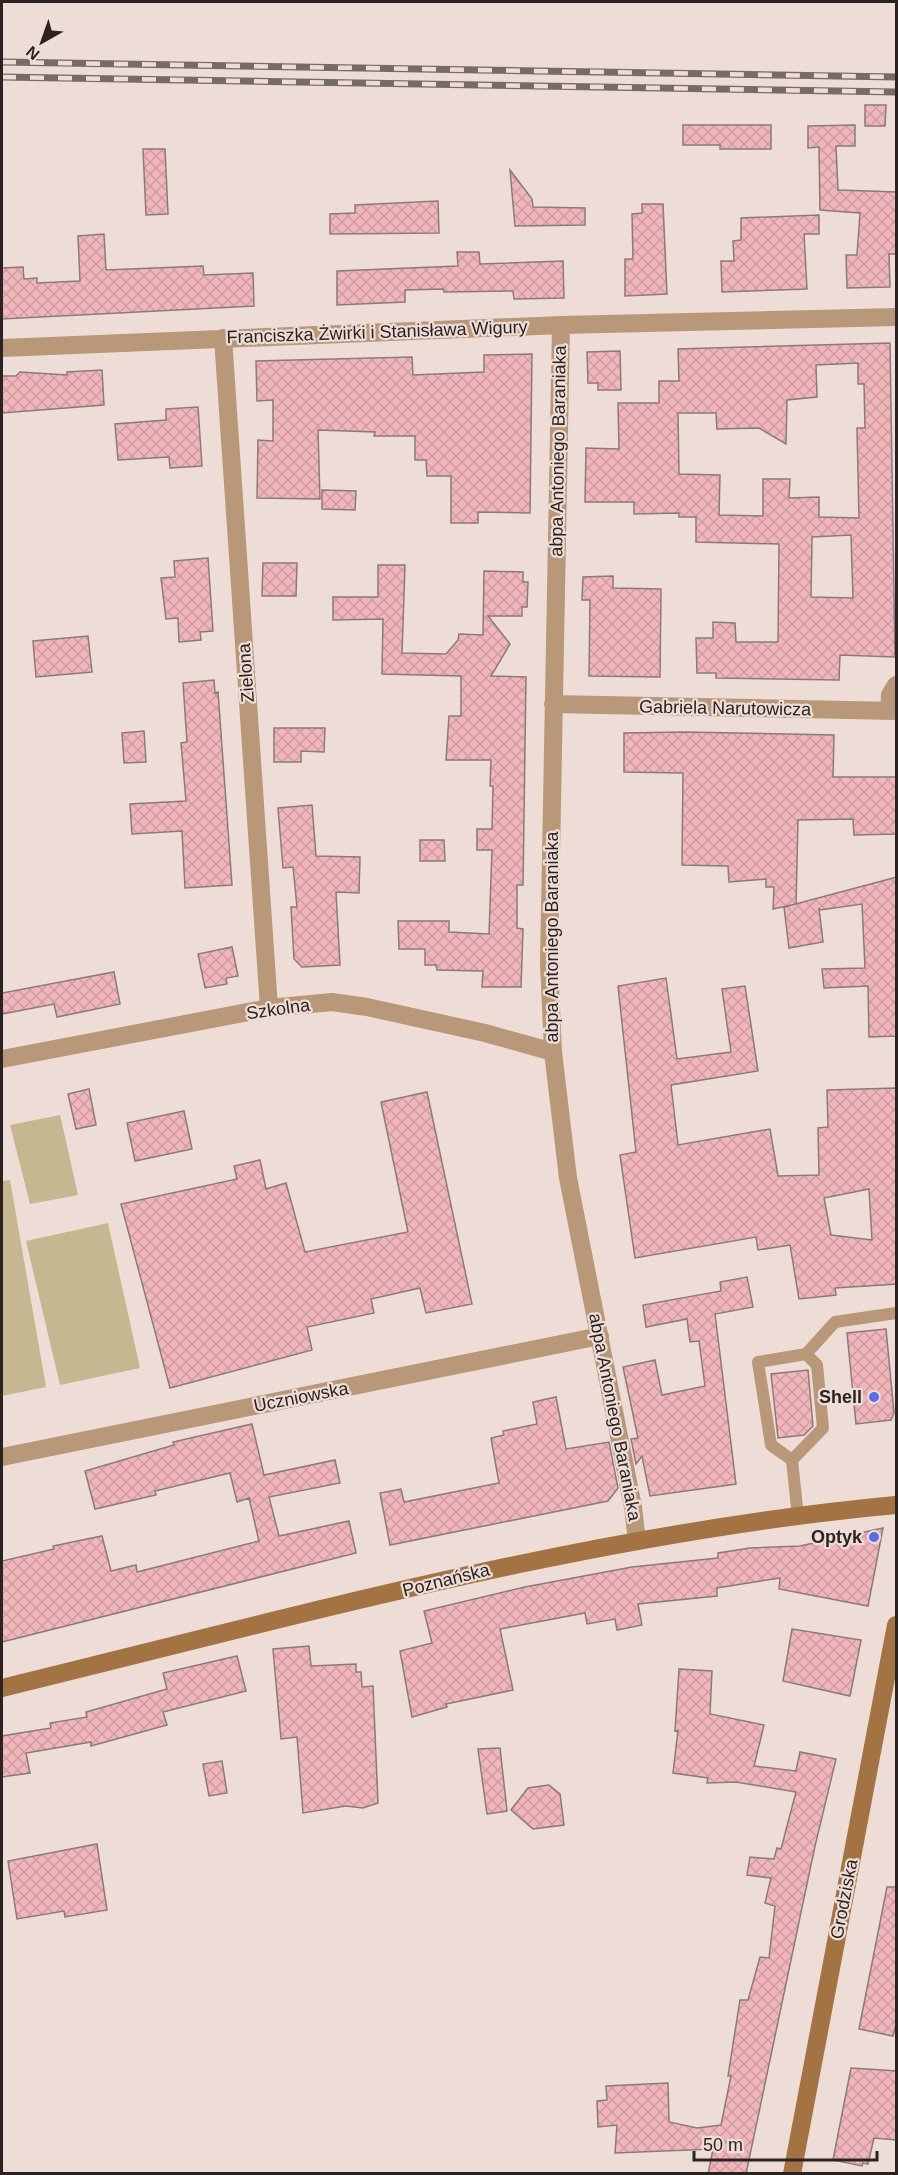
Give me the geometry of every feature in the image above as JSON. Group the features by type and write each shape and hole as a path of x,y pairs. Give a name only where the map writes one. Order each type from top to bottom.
{"street":[{"name":"Franciszka Żwirki i Stanisława Wigury","path":"2,348 561,325 897,317"},
{"name":"abpa Antoniego Baraniaka","path":"561,325 549,963 553,1052 568,1178 633,1507 637,1542"},
{"name":"Zielona","path":"224,338 269,1008"},
{"path":"893,711 890,695 897,685"},
{"name":"Gabriela Narutowicza","path":"553,704 893,711"},
{"name":"Szkolna","path":"2,1059 269,1008 332,1002 367,1007 553,1052"},
{"name":"Uczniowska","path":"2,1457 600,1336"},
{"name":"Poznańska","path":"2,1688 495,1567 798,1516 897,1505"},
{"name":"Grodziska","path":"792,2174 897,1625"}],"lane":[{"path":"798,1516 792,1460 771,1445 758,1362 806,1354 835,1322 897,1313"},
{"path":"792,1460 823,1428 817,1365 806,1354"}],"shaded area":[{"path":"60,1115 78,1195 30,1204 10,1125"},
{"path":"10,1180 46,1387 2,1396 2,1181"},
{"path":"108,1223 140,1368 60,1385 26,1241"}],"building":[{"path":"865,105 886,105 885,126 865,126"},
{"path":"683,125 771,125 771,149 720,149 720,145 683,145"},
{"path":"855,125 855,146 836,146 838,190 897,192 897,254 889,254 890,287 847,288 846,255 857,255 860,213 820,210 819,147 808,148 808,126"},
{"path":"143,149 165,149 168,214 146,215"},
{"path":"510,170 532,199 533,207 585,208 585,225 515,226"},
{"path":"438,201 439,233 330,234 330,214 355,213 355,205"},
{"path":"642,204 663,204 667,294 625,296 625,259 633,259 632,214 642,213"},
{"path":"819,215 819,234 804,234 807,289 722,292 721,261 734,261 733,241 741,240 741,218"},
{"path":"104,234 106,270 203,266 204,275 253,273 254,306 2,319 2,268 23,267 24,279 37,278 37,283 80,281 78,236"},
{"path":"457,252 479,252 480,264 563,261 564,298 514,299 513,291 405,290 405,302 337,305 337,271 458,266"},
{"path":"890,343 895,657 840,655 839,680 716,678 716,673 697,673 696,638 713,638 713,622 735,623 736,642 778,642 779,544 696,542 696,517 679,517 679,513 634,514 634,502 585,502 586,448 619,449 618,403 659,403 659,381 679,381 678,349","holes":["858,363 858,384 864,384 865,428 857,428 859,518 819,517 819,497 789,498 790,479 763,479 763,516 719,515 720,475 679,474 678,413 716,413 717,429 759,428 786,444 787,400 817,397 816,365","851,535 853,598 811,597 812,537"]},
{"path":"620,351 621,390 598,390 598,383 588,383 587,352"},
{"path":"532,354 530,513 478,512 478,523 451,523 451,476 427,476 426,460 415,460 415,436 374,436 375,432 318,430 320,499 257,498 258,440 273,441 273,400 257,401 256,361 412,357 413,375 484,372 484,355"},
{"path":"102,370 104,405 2,413 2,376 16,376 20,372 67,375 67,372"},
{"path":"198,407 202,466 170,468 169,457 118,460 115,424 166,420 166,409"},
{"path":"322,490 356,491 355,510 322,509"},
{"path":"208,558 213,631 200,632 201,640 179,642 178,618 166,619 161,578 175,577 174,561"},
{"path":"263,563 297,563 296,596 262,596"},
{"path":"378,565 405,565 402,653 446,654 458,640 459,634 483,635 484,571 523,572 523,582 528,582 527,607 522,607 522,616 488,616 510,644 491,676 526,677 523,885 517,885 517,928 523,929 521,987 482,987 483,971 437,970 436,965 425,965 425,949 399,949 398,921 449,921 449,932 489,934 492,850 477,850 477,829 492,829 493,786 490,786 491,760 446,760 449,716 461,716 461,676 382,674 383,619 333,620 333,597 378,597"},
{"path":"613,576 613,588 661,589 660,677 589,676 590,600 582,600 583,577"},
{"path":"88,636 92,672 36,677 33,641"},
{"path":"214,680 215,693 218,692 232,885 185,888 182,831 132,834 130,804 186,801 181,743 187,742 183,683"},
{"path":"274,728 325,728 324,752 301,751 301,762 274,762"},
{"path":"144,731 146,762 124,763 122,733"},
{"path":"624,733 834,735 833,777 897,777 897,834 854,835 853,819 798,820 796,904 773,909 774,887 766,887 766,879 729,882 728,866 682,865 683,773 624,772"},
{"path":"312,805 316,856 360,857 359,893 336,892 340,965 302,967 294,959 291,907 297,907 293,867 283,868 278,808"},
{"path":"420,840 444,840 445,861 420,861"},
{"path":"897,877 897,1036 869,1037 868,986 824,988 822,969 865,968 862,904 820,910 819,908 823,942 789,948 784,907"},
{"path":"232,947 238,976 226,978 227,984 205,988 198,954"},
{"path":"114,972 120,1004 57,1017 54,1004 2,1014 2,993"},
{"path":"666,978 677,1059 731,1052 722,989 745,986 758,1071 671,1085 678,1145 770,1129 778,1176 819,1175 818,1128 828,1127 827,1090 897,1088 897,1284 835,1288 836,1295 799,1299 790,1245 758,1250 756,1237 635,1258 620,1155 636,1152 618,986","holes":["869,1189 872,1240 831,1235 824,1198"]},
{"path":"89,1089 96,1125 76,1129 68,1094"},
{"path":"427,1092 472,1304 426,1313 420,1288 371,1299 374,1313 307,1327 312,1350 170,1388 121,1204 237,1179 234,1166 260,1160 266,1189 286,1183 305,1252 408,1232 381,1102"},
{"path":"184,1111 192,1149 135,1161 127,1123"},
{"path":"747,1277 753,1307 715,1314 736,1484 650,1496 642,1456 636,1464 631,1439 638,1438 623,1367 655,1360 662,1395 705,1386 699,1341 690,1342 687,1319 646,1327 643,1305 721,1291 720,1282"},
{"path":"886,1329 894,1413 891,1420 856,1424 847,1333"},
{"path":"808,1370 813,1426 804,1435 778,1438 771,1374"},
{"path":"556,1397 566,1449 609,1442 618,1488 608,1501 390,1545 380,1493 401,1489 404,1502 499,1483 491,1438 504,1435 503,1431 537,1424 533,1402"},
{"path":"252,1424 264,1475 335,1460 340,1483 269,1497 279,1536 349,1521 356,1553 2,1642 2,1561 54,1549 53,1546 102,1536 111,1571 136,1565 137,1572 259,1541 249,1498 237,1502 230,1473 155,1491 156,1495 95,1509 85,1471 174,1445 173,1442"},
{"path":"883,1528 868,1606 779,1589 780,1578 717,1588 717,1596 638,1604 642,1625 617,1630 615,1619 587,1624 585,1613 500,1629 513,1690 446,1704 447,1707 412,1717 400,1651 432,1643 424,1611 525,1587 632,1567 718,1558 718,1553 750,1548 800,1546"},
{"path":"792,1629 861,1640 850,1696 783,1681"},
{"path":"309,1646 311,1666 356,1664 356,1672 361,1672 362,1687 373,1686 378,1803 363,1808 346,1806 303,1813 297,1737 281,1739 273,1649"},
{"path":"237,1656 246,1691 163,1712 167,1725 91,1746 91,1742 26,1753 30,1773 2,1777 2,1736 51,1728 50,1723 87,1717 86,1712 167,1689 163,1673"},
{"path":"679,1669 712,1671 710,1714 764,1725 754,1766 796,1771 800,1752 836,1759 815,1846 746,2174 708,2174 713,2149 615,2153 617,2125 598,2127 597,2101 607,2100 606,2086 668,2083 669,2122 697,2128 721,2125 731,2076 728,2076 740,2000 748,2000 760,1957 769,1958 775,1906 765,1903 771,1878 747,1875 750,1857 774,1859 777,1848 781,1849 796,1792 736,1782 707,1783 708,1778 673,1773 678,1730 675,1731"},
{"path":"500,1748 507,1811 487,1814 478,1749"},
{"path":"222,1761 227,1793 209,1796 203,1764"},
{"path":"549,1785 560,1794 564,1825 533,1829 511,1810 528,1788"},
{"path":"97,1844 107,1910 65,1917 64,1911 17,1919 8,1861"},
{"path":"887,1887 897,1887 897,2020 893,2036 859,2029"},
{"path":"851,2068 897,2071 897,2140 874,2138 868,2164 863,2163 862,2166 833,2160"}],"railway":[{"path":"2,62 896,77"},
{"path":"2,77 896,92"}],"place":[{"name":"Shell","path":"874,1397"},
{"name":"Optyk","path":"874,1537"}]}
